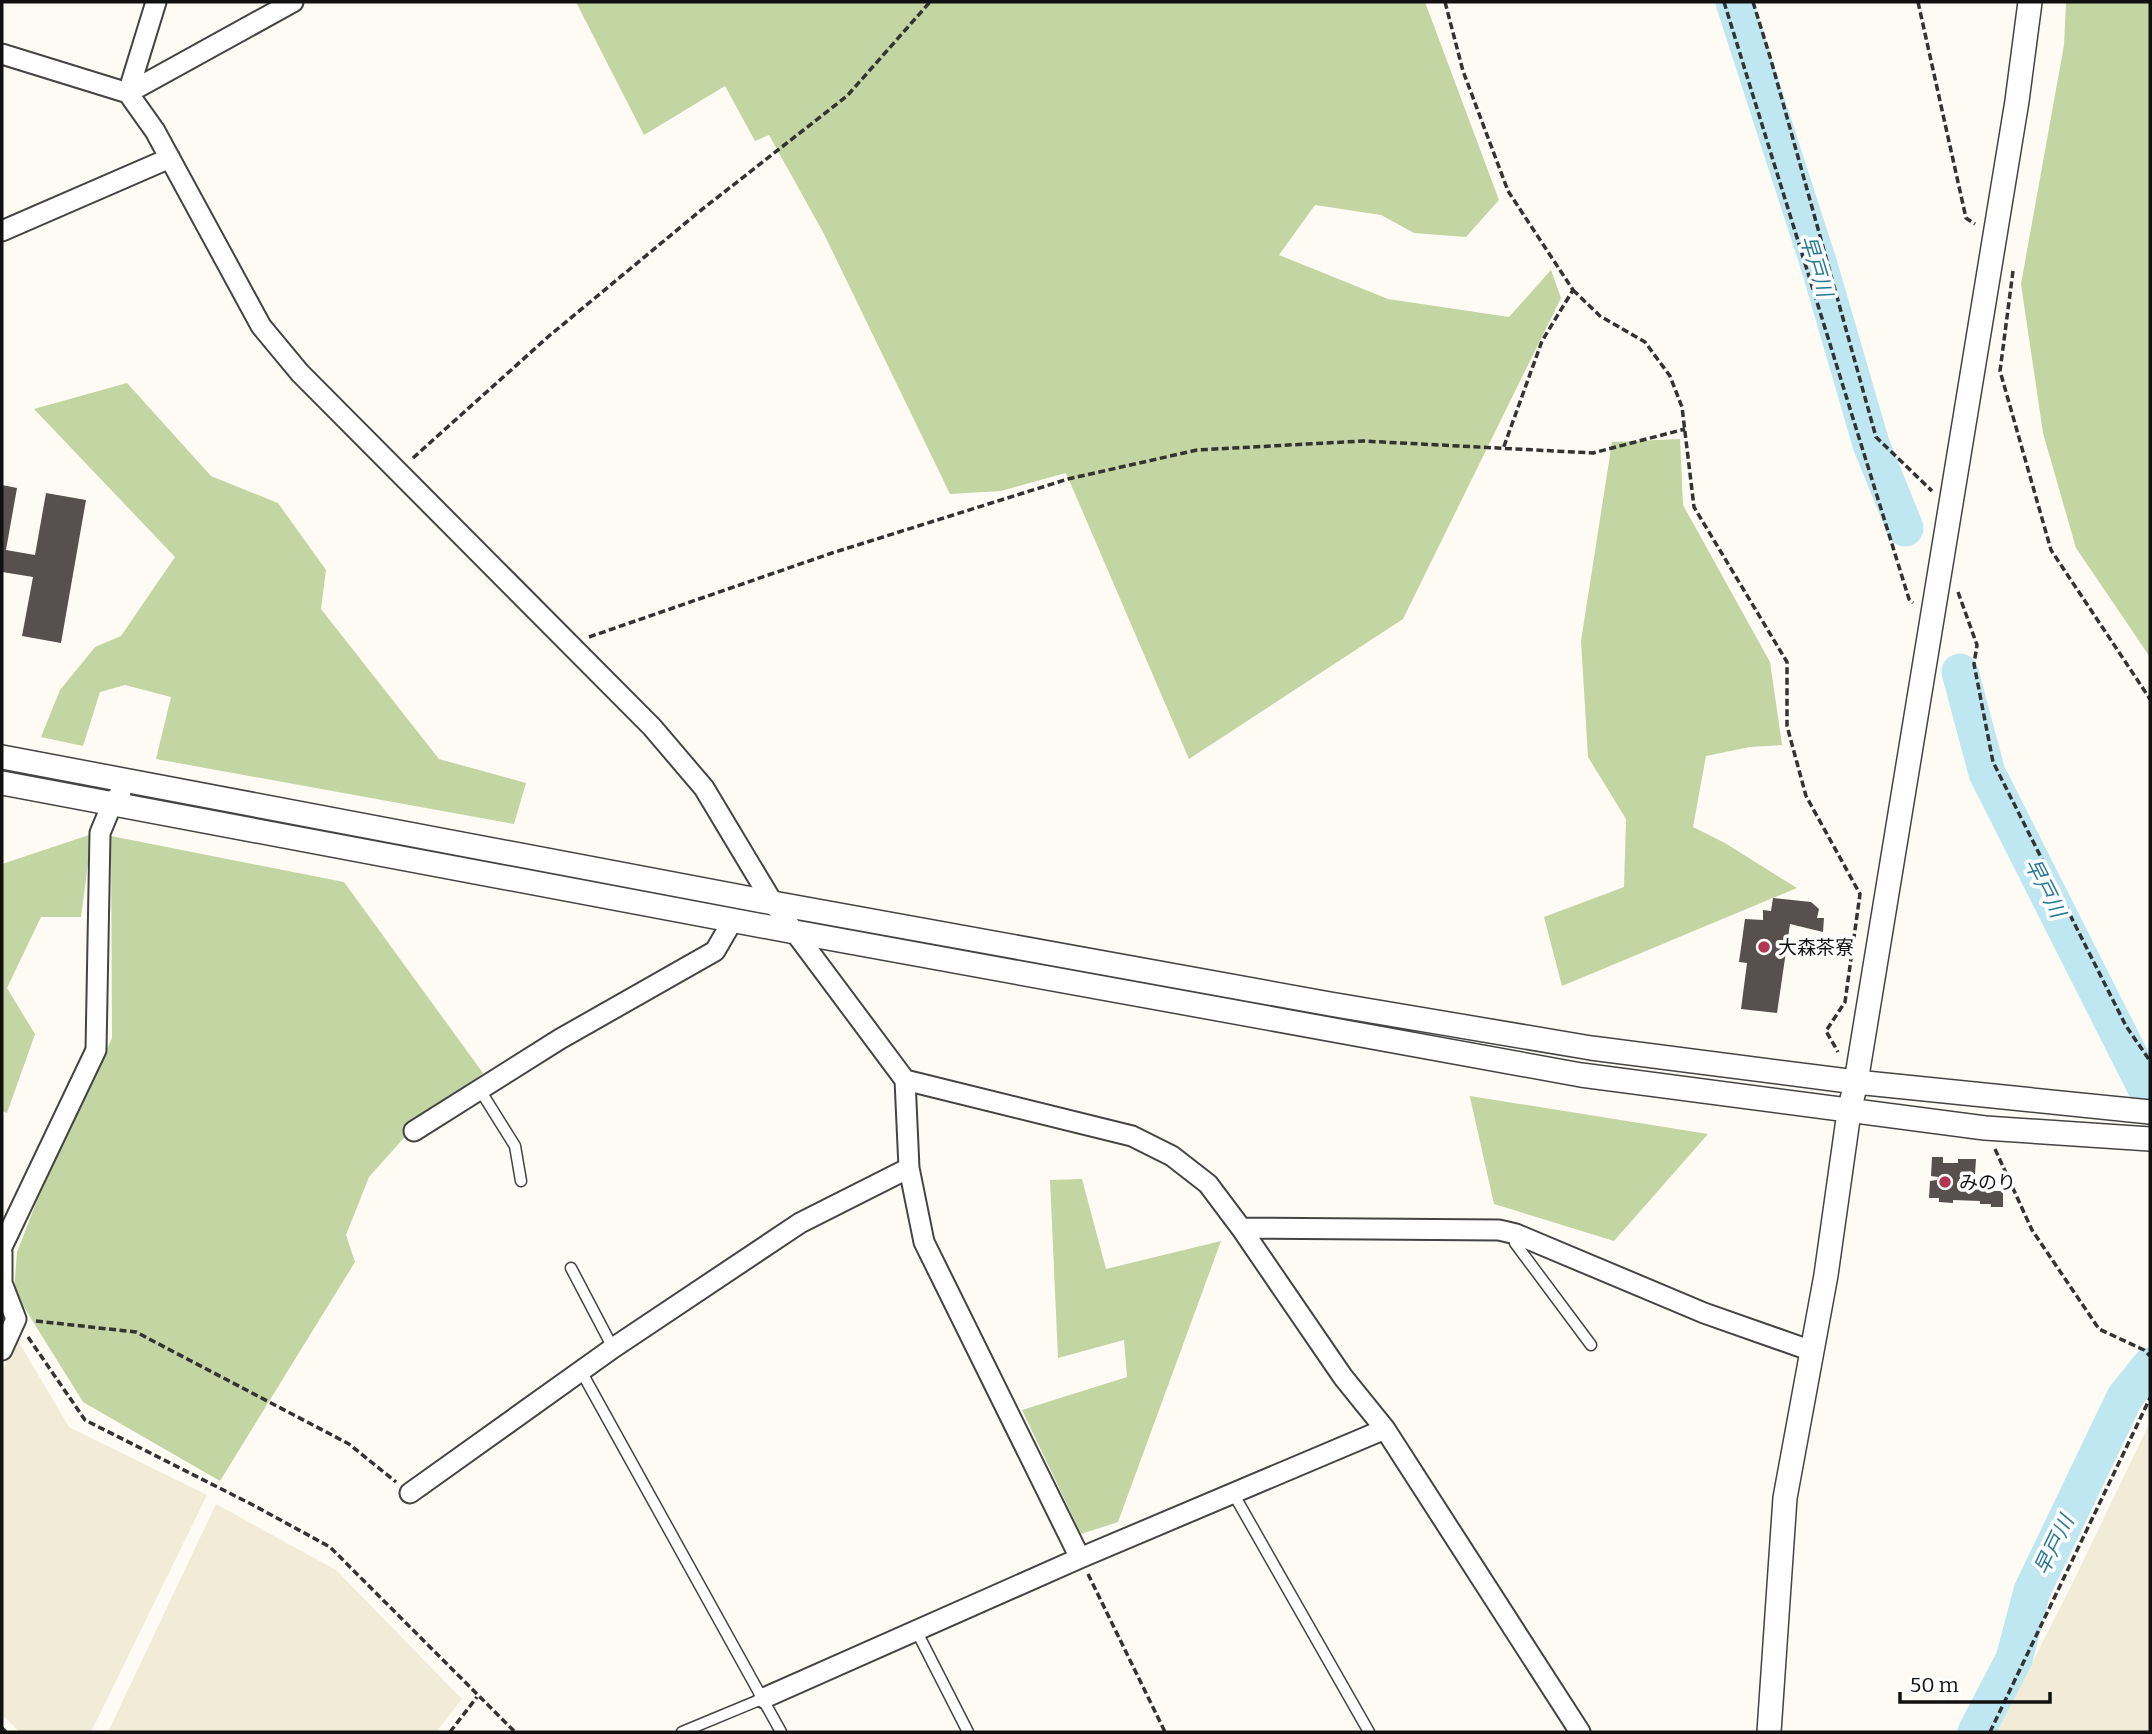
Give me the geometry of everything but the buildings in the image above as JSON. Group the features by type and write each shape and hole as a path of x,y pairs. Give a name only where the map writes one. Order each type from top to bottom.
{"street":[{"path":"128,93 156,2"},
{"path":"128,93 292,2"},
{"path":"1769,1732 1785,1498 1826,1275 1849,1112 1995,237 2030,2"},
{"path":"2,54 128,93 155,131 261,326 300,373 652,727 704,788 773,903 905,1080 909,1168 924,1242 1080,1558"},
{"path":"2,231 170,158"},
{"path":"2,757 773,903 1578,1046 1856,1082 2140,1111"},
{"path":"2,1349 16,1319 2,1283 2,1250 96,1050 100,832 113,804 129,782"},
{"path":"2,783 795,932 1581,1075 1985,1128 2146,1138"},
{"path":"414,1131 560,1040 715,951 733,920"},
{"path":"905,1080 1132,1136 1172,1156 1208,1184 1343,1377 1385,1429 1580,1732"},
{"path":"410,1493 613,1348 800,1223 909,1168"},
{"path":"1241,1228 1499,1230 1516,1234 1704,1313 1812,1351"},
{"path":"764,1698 1080,1558 1385,1429"}],"lane":[{"path":"480,1090 515,1146 521,1181"},
{"path":"1516,1234 1516,1243 1591,1345"},
{"path":"570,1268 613,1348"},
{"path":"581,1371 781,1732"},
{"path":"1233,1493 1369,1732"},
{"path":"916,1630 968,1732"},
{"path":"682,1732 764,1698"}],"path":[{"path":"398,472 549,336 700,211 847,96 930,2"},
{"path":"1445,2 1463,71 1508,191 1573,290 1600,316 1645,342 1670,376 1682,407 1694,507 1787,662 1787,726 1806,796 1860,894 1845,1002 1826,1031 1856,1082"},
{"path":"1724,2 1909,599 1932,621"},
{"path":"1753,2 1876,437 1950,509"},
{"path":"1918,2 1966,218 1995,237"},
{"path":"2014,261 2000,371 2051,550 2150,699"},
{"path":"1503,449 1542,341 1573,290"},
{"path":"568,644 832,553 1055,483 1197,450 1363,441 1593,453 1685,429"},
{"path":"1940,573 1961,594 1977,645 1974,664 1993,762 2126,1026 2150,1061"},
{"path":"1985,1128 2032,1230 2099,1329 2144,1350 2150,1356"},
{"path":"16,1319 136,1332 349,1444 410,1493"},
{"path":"16,1319 85,1420 330,1547 477,1697 515,1732"},
{"path":"1990,1732 2150,1398"},
{"path":"1080,1558 1165,1732"},
{"path":"450,1732 477,1697"},
{"path":"2,1728 6,1732"}],"shaded area":[{"path":"17,1339 69,1427 207,1495 91,1732 20,1732 2,1715 2,1371"},
{"path":"2150,1422 2150,1732 1997,1732 2075,1578"},
{"path":"216,1504 336,1570 462,1699 436,1732 108,1732"}],"green space":[{"path":"576,2 1425,2 1499,200 1466,237 1414,233 1381,215 1315,205 1279,255 1388,299 1509,317 1551,270 1561,298 1403,619 1189,759 1066,473 1001,491 950,494 824,234 769,135 755,141 725,86 644,135"},
{"path":"2066,2 2150,2 2150,657 2076,548 2043,433 2021,284 2064,45"},
{"path":"127,383 211,476 278,503 326,570 321,609 439,759 526,783 514,824 156,759 171,697 125,685 100,692 83,746 41,737 60,690 95,647 121,636 175,557 34,409"},
{"path":"1680,439 1683,505 1770,662 1782,745 1750,747 1706,756 1693,827 1725,843 1797,888 1562,986 1544,917 1624,887 1626,819 1588,757 1581,641 1612,442"},
{"path":"92,834 81,917 41,917 7,988 35,1034 7,1113 2,1111 2,864"},
{"path":"111,836 344,882 483,1073 410,1131 369,1177 346,1235 355,1262 220,1481 83,1402 14,1291 17,1252 36,1203 112,1038"},
{"path":"1470,1096 1708,1134 1614,1241 1494,1204"},
{"path":"1082,1179 1106,1269 1221,1241 1118,1522 1081,1534 1022,1410 1127,1377 1124,1340 1058,1358 1050,1180"}],"waterway":[{"name":"早戸川","path":"1734,2 1819,265 1871,444 1905,528"},
{"name":"早戸川","path":"1960,672 1987,773 2150,1096"},
{"name":"早戸川","path":"1976,1732 2014,1659 2032,1591 2125,1397 2150,1366"}],"place":[{"name":"大森茶寮","path":"1764,947"},
{"name":"みのり","path":"1945,1182"}]}
